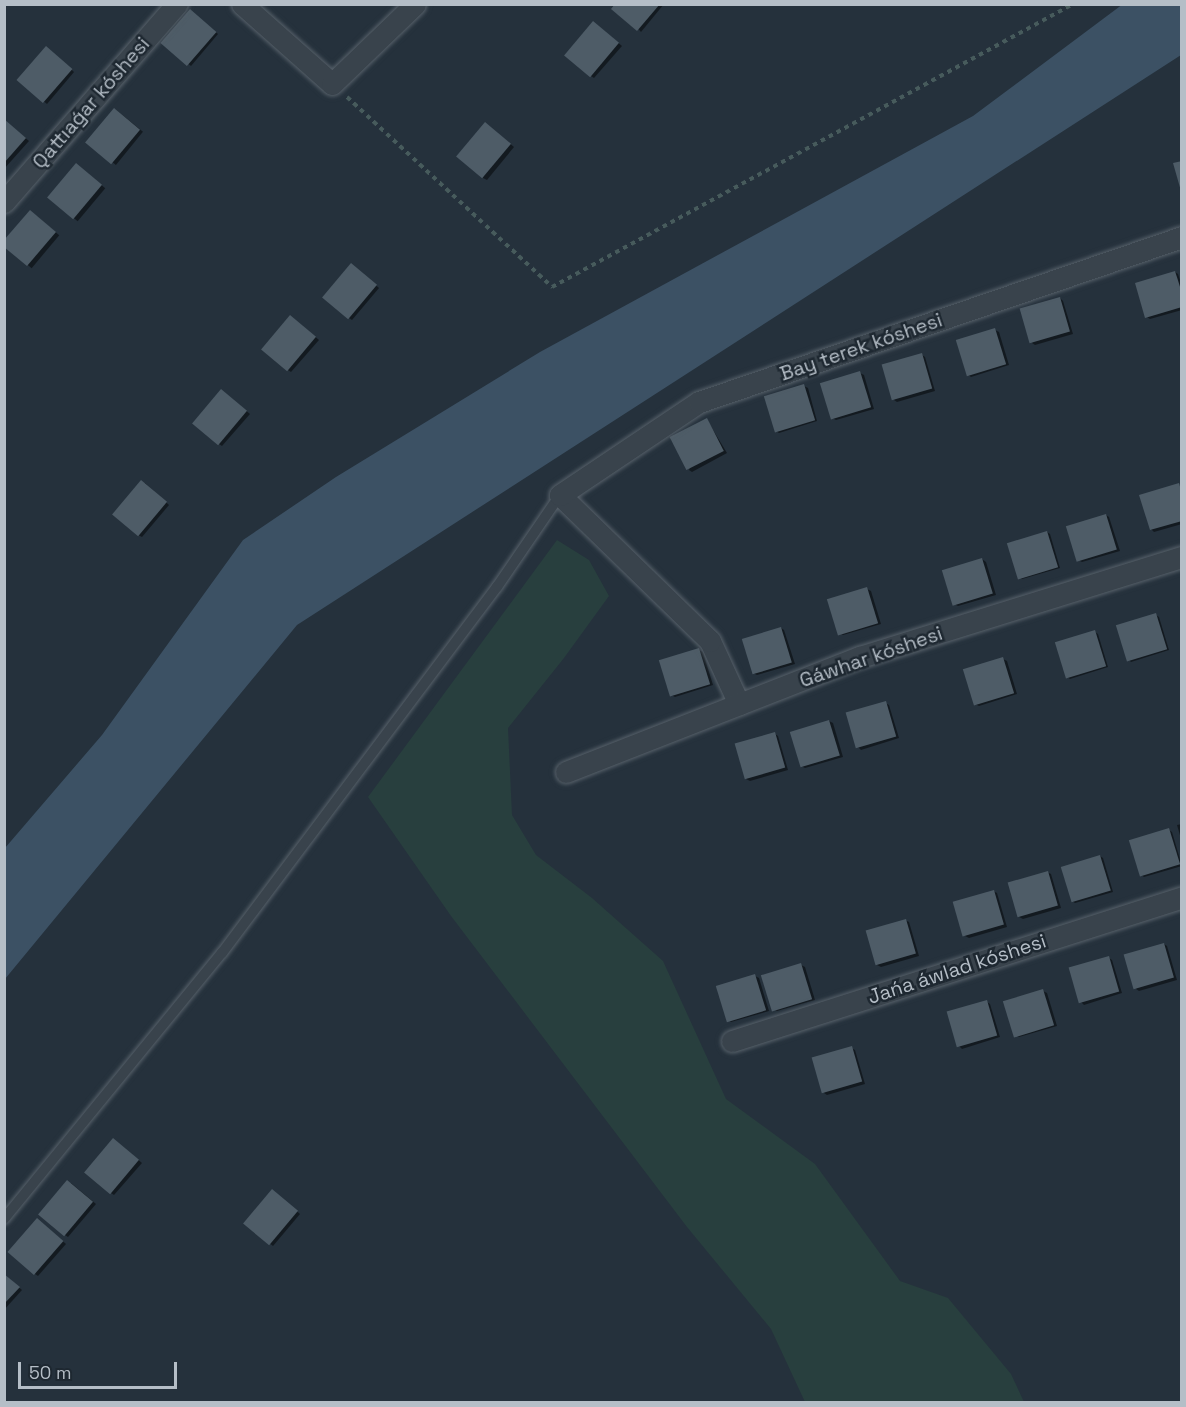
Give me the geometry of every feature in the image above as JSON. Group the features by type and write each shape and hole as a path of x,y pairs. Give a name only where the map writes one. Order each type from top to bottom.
{"street":[{"name":"Qattıaǵar kóshesi","path":"4,202 177,4"},
{"path":"242,4 332,84 415,4"},
{"name":"Bay terek kóshesi","path":"560,495 699,402 1182,237"},
{"path":"560,495 710,641 739,704"},
{"name":"Gáwhar kóshesi","path":"566,772 860,657 1182,557"},
{"name":"Jańa áwlad kóshesi","path":"732,1041 1182,897"}],"lane":[{"path":"4,1219 222,953 497,587 560,495"}],"path":[{"path":"332,84 552,287 1073,4"}],"green space":[{"path":"557,540 589,560 609,596 564,658 508,728 512,815 536,855 592,898 663,961 726,1099 815,1164 900,1281 948,1298 1011,1374 1024,1402 805,1402 771,1329 687,1227 451,916 368,797"}],"water":[{"path":"1123,4 1181,5 1181,55 297,625 5,979 5,848 102,735 243,540 336,477 540,352 973,116"}],"building":[{"path":"615,4 660,4 637,31 611,9"},
{"path":"190,9 216,32 187,66 160,43"},
{"path":"593,21 619,43 590,77 564,55"},
{"path":"46,46 72,69 43,103 16,80"},
{"path":"114,108 140,130 111,164 85,142"},
{"path":"4,119 26,138 4,163"},
{"path":"485,122 511,144 482,178 456,156"},
{"path":"1182,161 1182,190 1181,191 1173,163"},
{"path":"76,163 102,185 73,219 47,197"},
{"path":"30,210 56,232 27,266 4,247 4,240"},
{"path":"351,263 377,285 348,319 322,297"},
{"path":"1175,271 1182,293 1182,307 1145,318 1135,283"},
{"path":"1060,297 1070,332 1030,343 1020,309"},
{"path":"290,315 316,337 287,371 261,349"},
{"path":"995,328 1006,364 967,376 956,340"},
{"path":"922,353 932,389 892,400 882,365"},
{"path":"860,371 871,407 831,420 820,383"},
{"path":"804,384 815,420 775,433 764,396"},
{"path":"221,389 247,411 218,445 192,423"},
{"path":"707,418 724,451 686,470 670,437"},
{"path":"141,480 167,502 138,536 112,514"},
{"path":"1179,483 1182,493 1182,521 1150,530 1139,495"},
{"path":"1106,514 1117,549 1077,562 1066,526"},
{"path":"1047,531 1058,567 1018,580 1007,543"},
{"path":"982,558 993,593 953,606 942,570"},
{"path":"867,587 878,623 838,636 827,599"},
{"path":"1156,613 1167,649 1127,662 1116,625"},
{"path":"781,627 792,662 753,674 742,639"},
{"path":"1095,630 1106,666 1066,679 1055,642"},
{"path":"699,648 710,684 670,697 659,660"},
{"path":"1003,657 1014,693 974,706 963,669"},
{"path":"886,701 896,737 856,748 846,713"},
{"path":"829,720 840,755 801,767 790,732"},
{"path":"775,732 785,768 745,779 735,744"},
{"path":"1169,828 1180,864 1140,877 1129,840"},
{"path":"1100,855 1111,890 1072,902 1061,867"},
{"path":"1048,871 1058,906 1018,917 1008,883"},
{"path":"994,890 1004,925 963,936 953,902"},
{"path":"906,919 916,954 876,965 866,931"},
{"path":"1164,943 1174,978 1134,989 1124,955"},
{"path":"1109,956 1119,992 1079,1003 1069,968"},
{"path":"801,963 812,999 772,1012 761,975"},
{"path":"755,974 766,1010 727,1022 716,986"},
{"path":"1043,989 1054,1025 1014,1038 1003,1001"},
{"path":"987,1000 997,1036 957,1047 947,1012"},
{"path":"852,1046 862,1082 822,1093 812,1058"},
{"path":"113,1138 139,1160 110,1194 84,1172"},
{"path":"67,1180 93,1202 64,1236 38,1214"},
{"path":"272,1189 298,1211 269,1245 243,1223"},
{"path":"37,1218 63,1241 34,1275 7,1252"},
{"path":"4,1274 20,1287 4,1304"}]}
